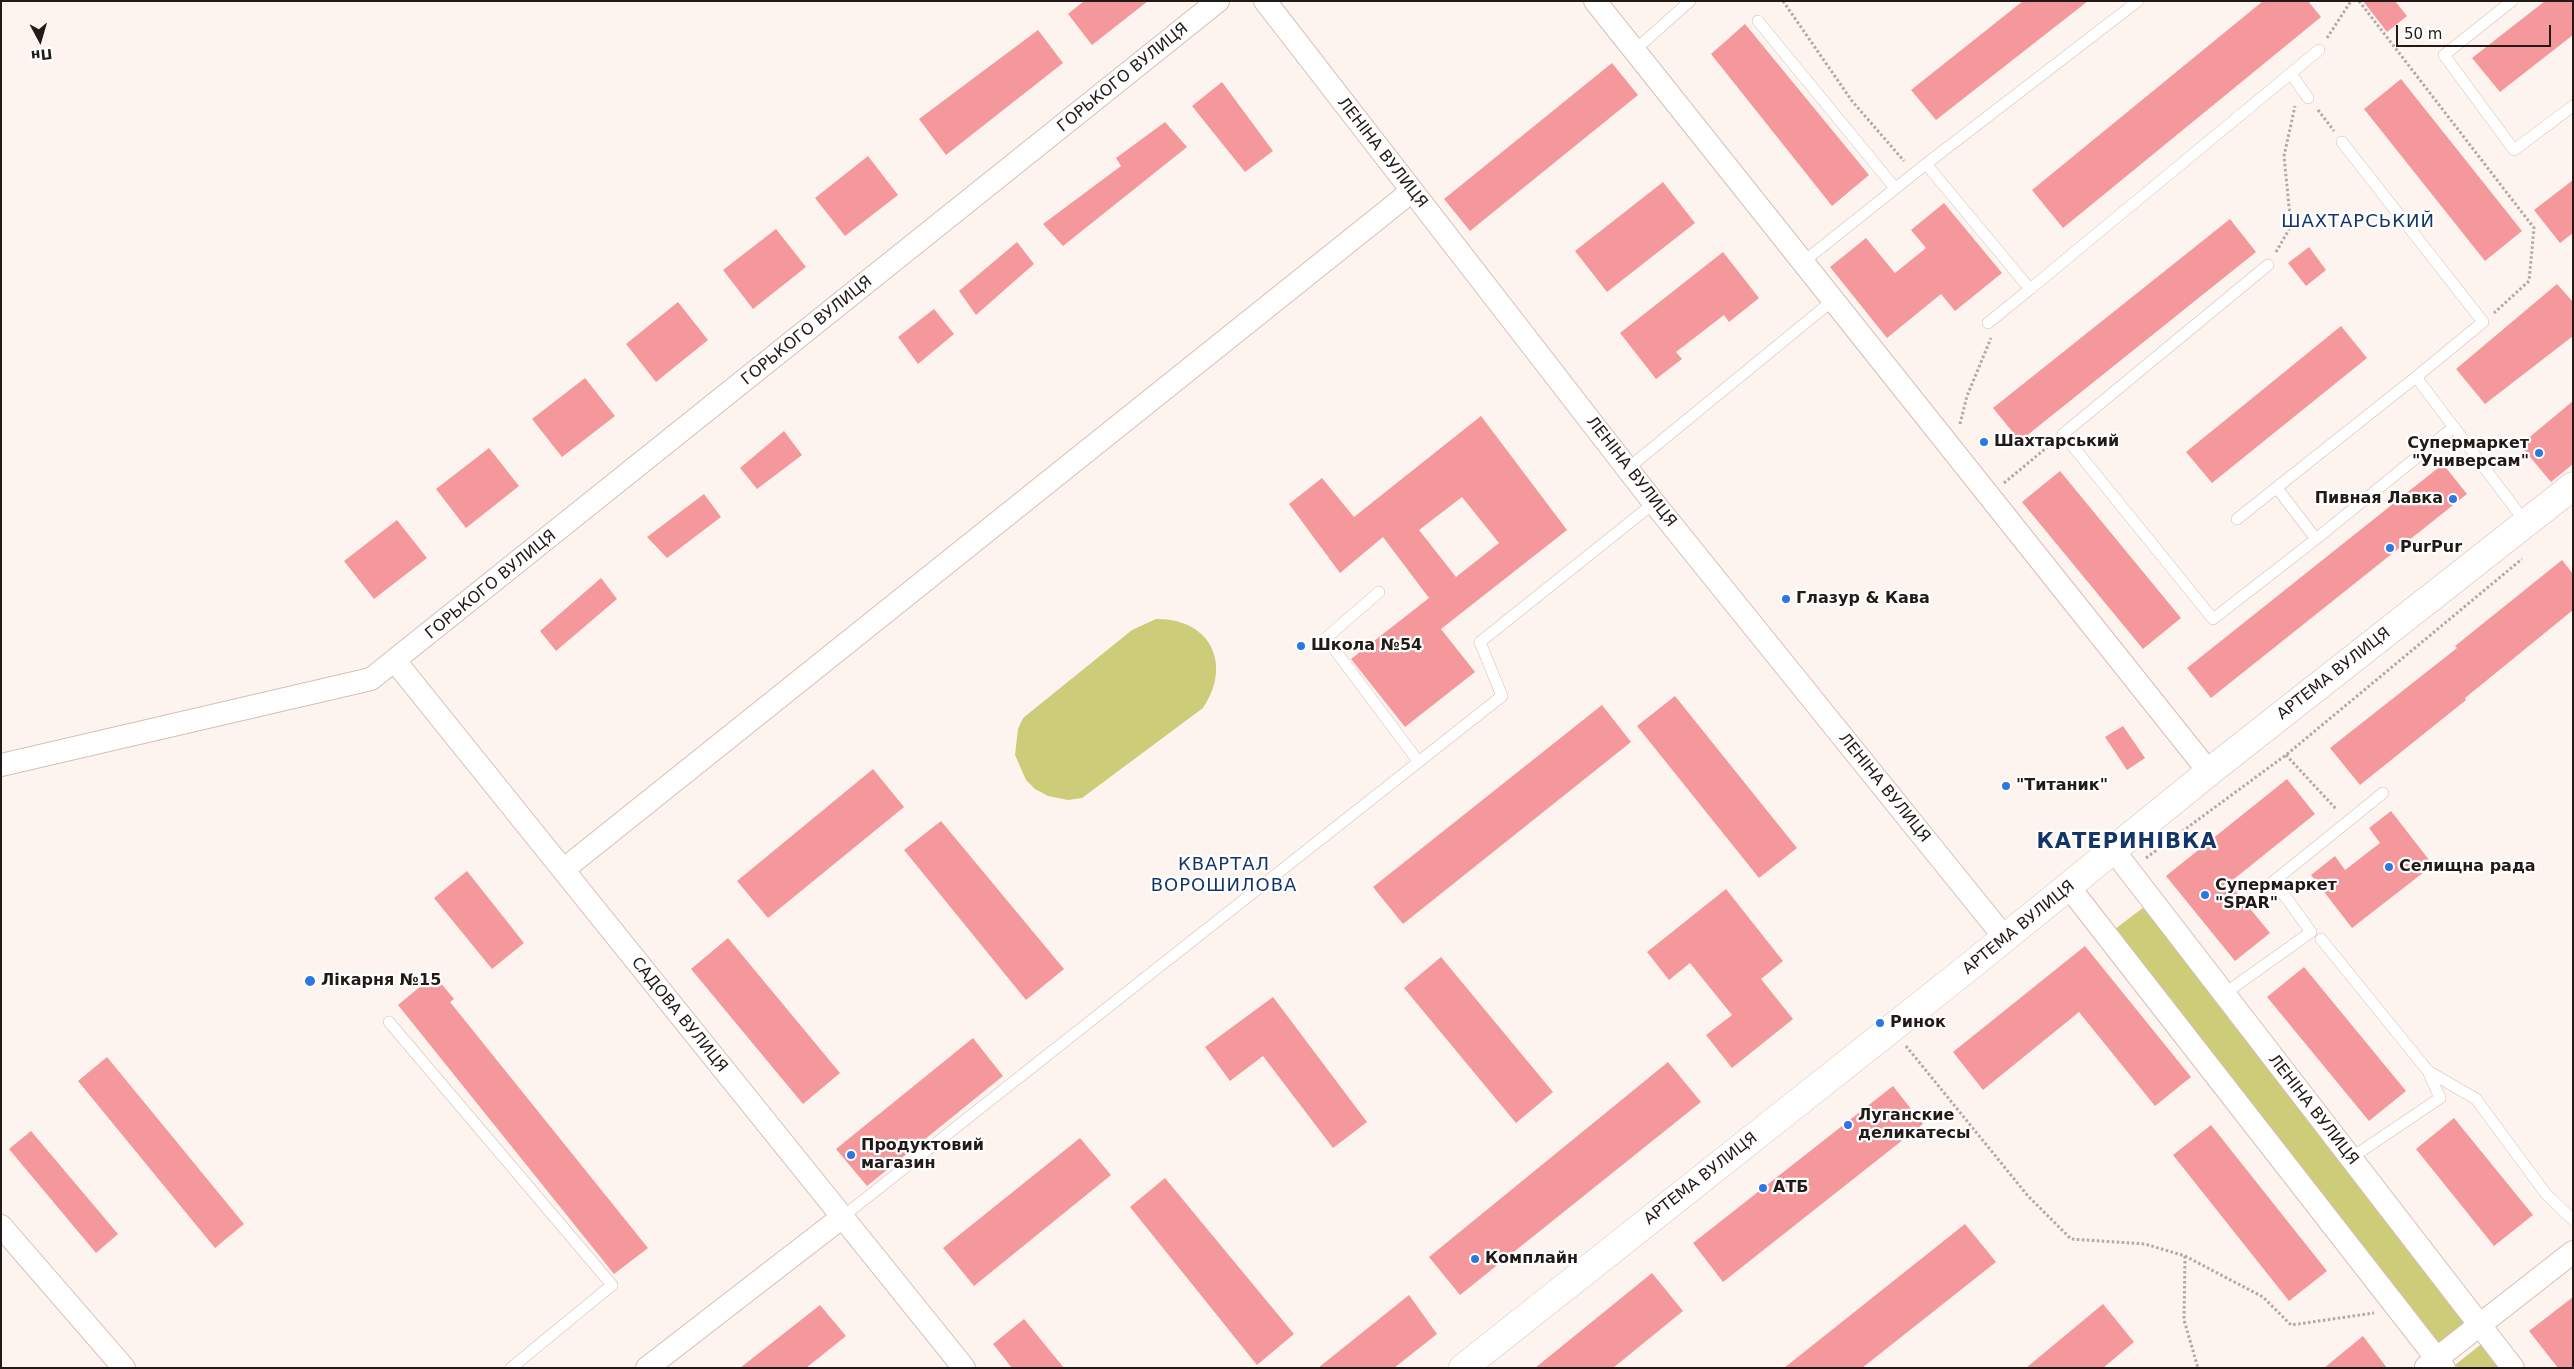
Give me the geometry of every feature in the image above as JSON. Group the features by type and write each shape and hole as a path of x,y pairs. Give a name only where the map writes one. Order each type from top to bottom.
{"street":[{"name":"ГОРЬКОГО ВУЛИЦЯ","path":"1,765 371,679 1218,1"},
{"name":"ЛЕНІНА ВУЛИЦЯ","path":"1265,1 1627,469 2005,938"},
{"path":"1595,1 2209,772"},
{"path":"563,870 1412,190"},
{"name":"АРТЕМА ВУЛИЦЯ","path":"1463,1368 2070,887 2122,861 2209,772 2573,486"},
{"name":"САДОВА ВУЛИЦЯ","path":"395,661 841,1218 964,1368"},
{"name":"ЛЕНІНА ВУЛИЦЯ","path":"2122,861 2513,1368"},
{"path":"2070,887 2398,1310 2435,1365 2480,1325 2573,1252"},
{"path":"647,1368 841,1218"},
{"path":"1,1226 124,1368"}],"lane":[{"path":"1635,50 1690,1"},
{"path":"1804,262 1914,173 2138,1"},
{"path":"2512,1 2444,55 2514,150 2573,106"},
{"path":"1758,21 1895,188"},
{"path":"1988,322 2319,50"},
{"path":"2291,74 2308,98"},
{"path":"2237,519 2483,322 2342,142"},
{"path":"1926,164 2030,289"},
{"path":"2268,265 2063,434 2213,619 2316,539 2454,427"},
{"path":"1627,469 1832,301"},
{"path":"2416,377 2526,523"},
{"path":"2277,488 2316,539"},
{"path":"841,1218 1502,696 1480,642 1654,503"},
{"path":"1378,592 1326,638 1418,761"},
{"path":"2224,994 2311,932 2274,881 2383,793"},
{"path":"2321,939 2428,1072 2440,1098 2351,1158"},
{"path":"388,1022 612,1285 514,1367"},
{"path":"2428,1072 2476,1099 2546,1194 2573,1220"}],"path":[{"path":"1783,1 1852,101 1914,173"},
{"path":"2319,50 2351,1"},
{"path":"2359,1 2534,228 2529,280 2483,322"},
{"path":"2268,265 2291,226 2284,156 2300,86"},
{"path":"2308,98 2342,142"},
{"path":"1954,451 1967,396 2003,310"},
{"path":"1988,496 2063,434"},
{"path":"2122,861 2286,754 2527,555"},
{"path":"2286,754 2347,822"},
{"path":"1892,1028 2028,1196 2072,1239 2145,1244 2185,1256 2263,1297 2291,1324 2398,1310"},
{"path":"2185,1256 2184,1320 2198,1368"}],"shaded area":[{"path":"1156,619 1175,621 1190,626 1203,635 1211,647 1216,660 1216,675 1212,692 1203,708 1082,798 1068,800 1048,796 1035,789 1026,780 1015,755 1018,729 1023,718 1132,630"},
{"path":"2144,907 2469,1322 2440,1344 2115,929"},
{"path":"2484,1342 2504,1368 2458,1368 2455,1365"}],"building":[{"path":"1084,1 1148,1 1092,45 1068,14"},
{"path":"2023,1 2088,1 1936,120 1911,90"},
{"path":"2263,1 2308,1 2321,17 2063,228 2032,190"},
{"path":"2363,1 2395,1 2407,16 2387,32"},
{"path":"2545,1 2573,1 2573,35 2500,92 2472,58"},
{"path":"1745,24 1869,175 1832,206 1711,54"},
{"path":"1038,30 1063,63 946,155 919,119"},
{"path":"1612,63 1638,95 1470,231 1444,199"},
{"path":"2401,79 2522,231 2485,261 2364,109"},
{"path":"1222,82 1273,151 1245,172 1192,106"},
{"path":"1165,122 1187,147 1063,246 1043,224 1121,166 1116,158"},
{"path":"868,156 898,195 845,236 815,198"},
{"path":"2573,180 2573,233 2560,243 2534,210"},
{"path":"1663,182 1695,223 1607,292 1575,251"},
{"path":"1944,203 2002,273 1955,311 1941,294 1887,338 1830,267 1866,238 1895,273 1926,248 1911,230"},
{"path":"2230,219 2256,252 2020,441 1993,408"},
{"path":"776,229 806,267 753,309 723,270"},
{"path":"1017,242 1034,264 976,315 959,291"},
{"path":"2309,247 2326,270 2306,286 2288,263"},
{"path":"1723,252 1759,298 1729,322 1724,315 1676,352 1682,359 1656,379 1620,333"},
{"path":"2557,284 2573,302 2573,336 2485,404 2456,369"},
{"path":"678,302 708,340 656,382 626,344"},
{"path":"934,309 954,334 918,364 898,337"},
{"path":"2341,326 2367,358 2212,483 2186,452"},
{"path":"585,378 615,416 562,457 532,419"},
{"path":"2573,401 2573,464 2551,482 2520,445"},
{"path":"1481,416 1567,530 1441,629 1475,672 1405,727 1351,659 1429,598 1383,537 1340,573 1289,504 1322,478 1354,517","holes":["1462,497 1499,543 1456,577 1419,530"]},
{"path":"784,431 802,455 757,489 740,468"},
{"path":"489,448 519,486 466,528 436,489"},
{"path":"2443,464 2467,494 2211,698 2187,668"},
{"path":"2060,471 2181,618 2143,649 2022,502"},
{"path":"704,494 721,517 667,558 647,537"},
{"path":"397,520 427,558 374,599 344,561"},
{"path":"2562,560 2573,574 2573,610 2465,698 2466,700 2360,785 2330,748 2457,648 2455,646"},
{"path":"601,578 617,599 556,651 540,631"},
{"path":"1675,696 1797,848 1759,878 1637,726"},
{"path":"1602,705 1631,742 1403,924 1373,887"},
{"path":"2123,726 2145,758 2127,770 2105,737"},
{"path":"873,769 904,807 768,918 737,881"},
{"path":"2287,779 2315,814 2229,883 2270,933 2235,961 2166,876"},
{"name":"Селищна рада","path":"2391,811 2433,865 2352,928 2311,875 2335,856 2345,870 2380,843 2369,828"},
{"path":"941,821 1064,969 1026,1000 904,850"},
{"path":"467,871 524,943 492,969 434,898"},
{"path":"1726,889 1783,961 1761,979 1793,1019 1732,1068 1706,1035 1732,1015 1690,963 1669,980 1647,952"},
{"path":"728,938 840,1073 803,1104 691,969"},
{"path":"2085,946 2191,1077 2155,1106 2079,1012 1983,1090 1953,1052"},
{"path":"1441,957 1553,1092 1516,1123 1404,988"},
{"path":"2304,967 2406,1091 2369,1121 2267,997"},
{"path":"434,975 454,999 450,1002 648,1248 614,1274 398,1005"},
{"path":"1273,997 1367,1122 1333,1148 1263,1056 1230,1081 1205,1047"},
{"path":"973,1038 1003,1076 867,1186 836,1149"},
{"path":"107,1057 244,1224 215,1248 78,1081"},
{"path":"1668,1062 1701,1102 1460,1295 1429,1257"},
{"path":"1893,1086 1923,1124 1723,1282 1693,1243"},
{"path":"2454,1118 2533,1215 2494,1246 2416,1149"},
{"path":"2211,1125 2327,1271 2289,1301 2173,1155"},
{"path":"31,1131 118,1234 96,1253 9,1149"},
{"path":"1080,1138 1111,1175 974,1286 943,1248"},
{"path":"1165,1178 1294,1334 1257,1365 1130,1207"},
{"path":"1965,1224 1996,1262 1862,1368 1784,1368"},
{"path":"1652,1273 1683,1311 1613,1368 1535,1368"},
{"path":"1409,1295 1437,1334 1394,1368 1318,1368"},
{"path":"2573,1297 2573,1368 2558,1368 2529,1331"},
{"path":"2103,1304 2134,1342 2103,1368 2026,1368"},
{"path":"820,1305 846,1336 806,1368 740,1368"},
{"path":"1024,1319 1064,1368 1012,1368 993,1344"},
{"path":"2363,1336 2387,1368 2324,1368"}],"place":[{"name":"Шахтарський","path":"1984,442"},
{"name":"Супермаркет \"Универсам\"","path":"2539,453"},
{"name":"Пивная Лавка","path":"2453,499"},
{"name":"PurPur","path":"2390,548"},
{"name":"Глазур & Кава","path":"1786,599"},
{"name":"Школа №54","path":"1301,646"},
{"name":"\"Титаник\"","path":"2006,786"},
{"name":"Селищна рада","path":"2389,867"},
{"name":"Супермаркет \"SPAR\"","path":"2205,895"},
{"name":"Лікарня №15","path":"310,981"},
{"name":"Ринок","path":"1880,1023"},
{"name":"Луганские деликатесы","path":"1848,1125"},
{"name":"Продуктовий магазин","path":"851,1155"},
{"name":"АТБ","path":"1763,1188"},
{"name":"Комплайн","path":"1475,1259"}],"district":[{"name":"ШАХТАРСЬКИЙ","path":"2358,222"},
{"name":"КАТЕРИНІВКА","path":"2127,843"},
{"name":"КВАРТАЛ ВОРОШИЛОВА","path":"1224,875"}]}
